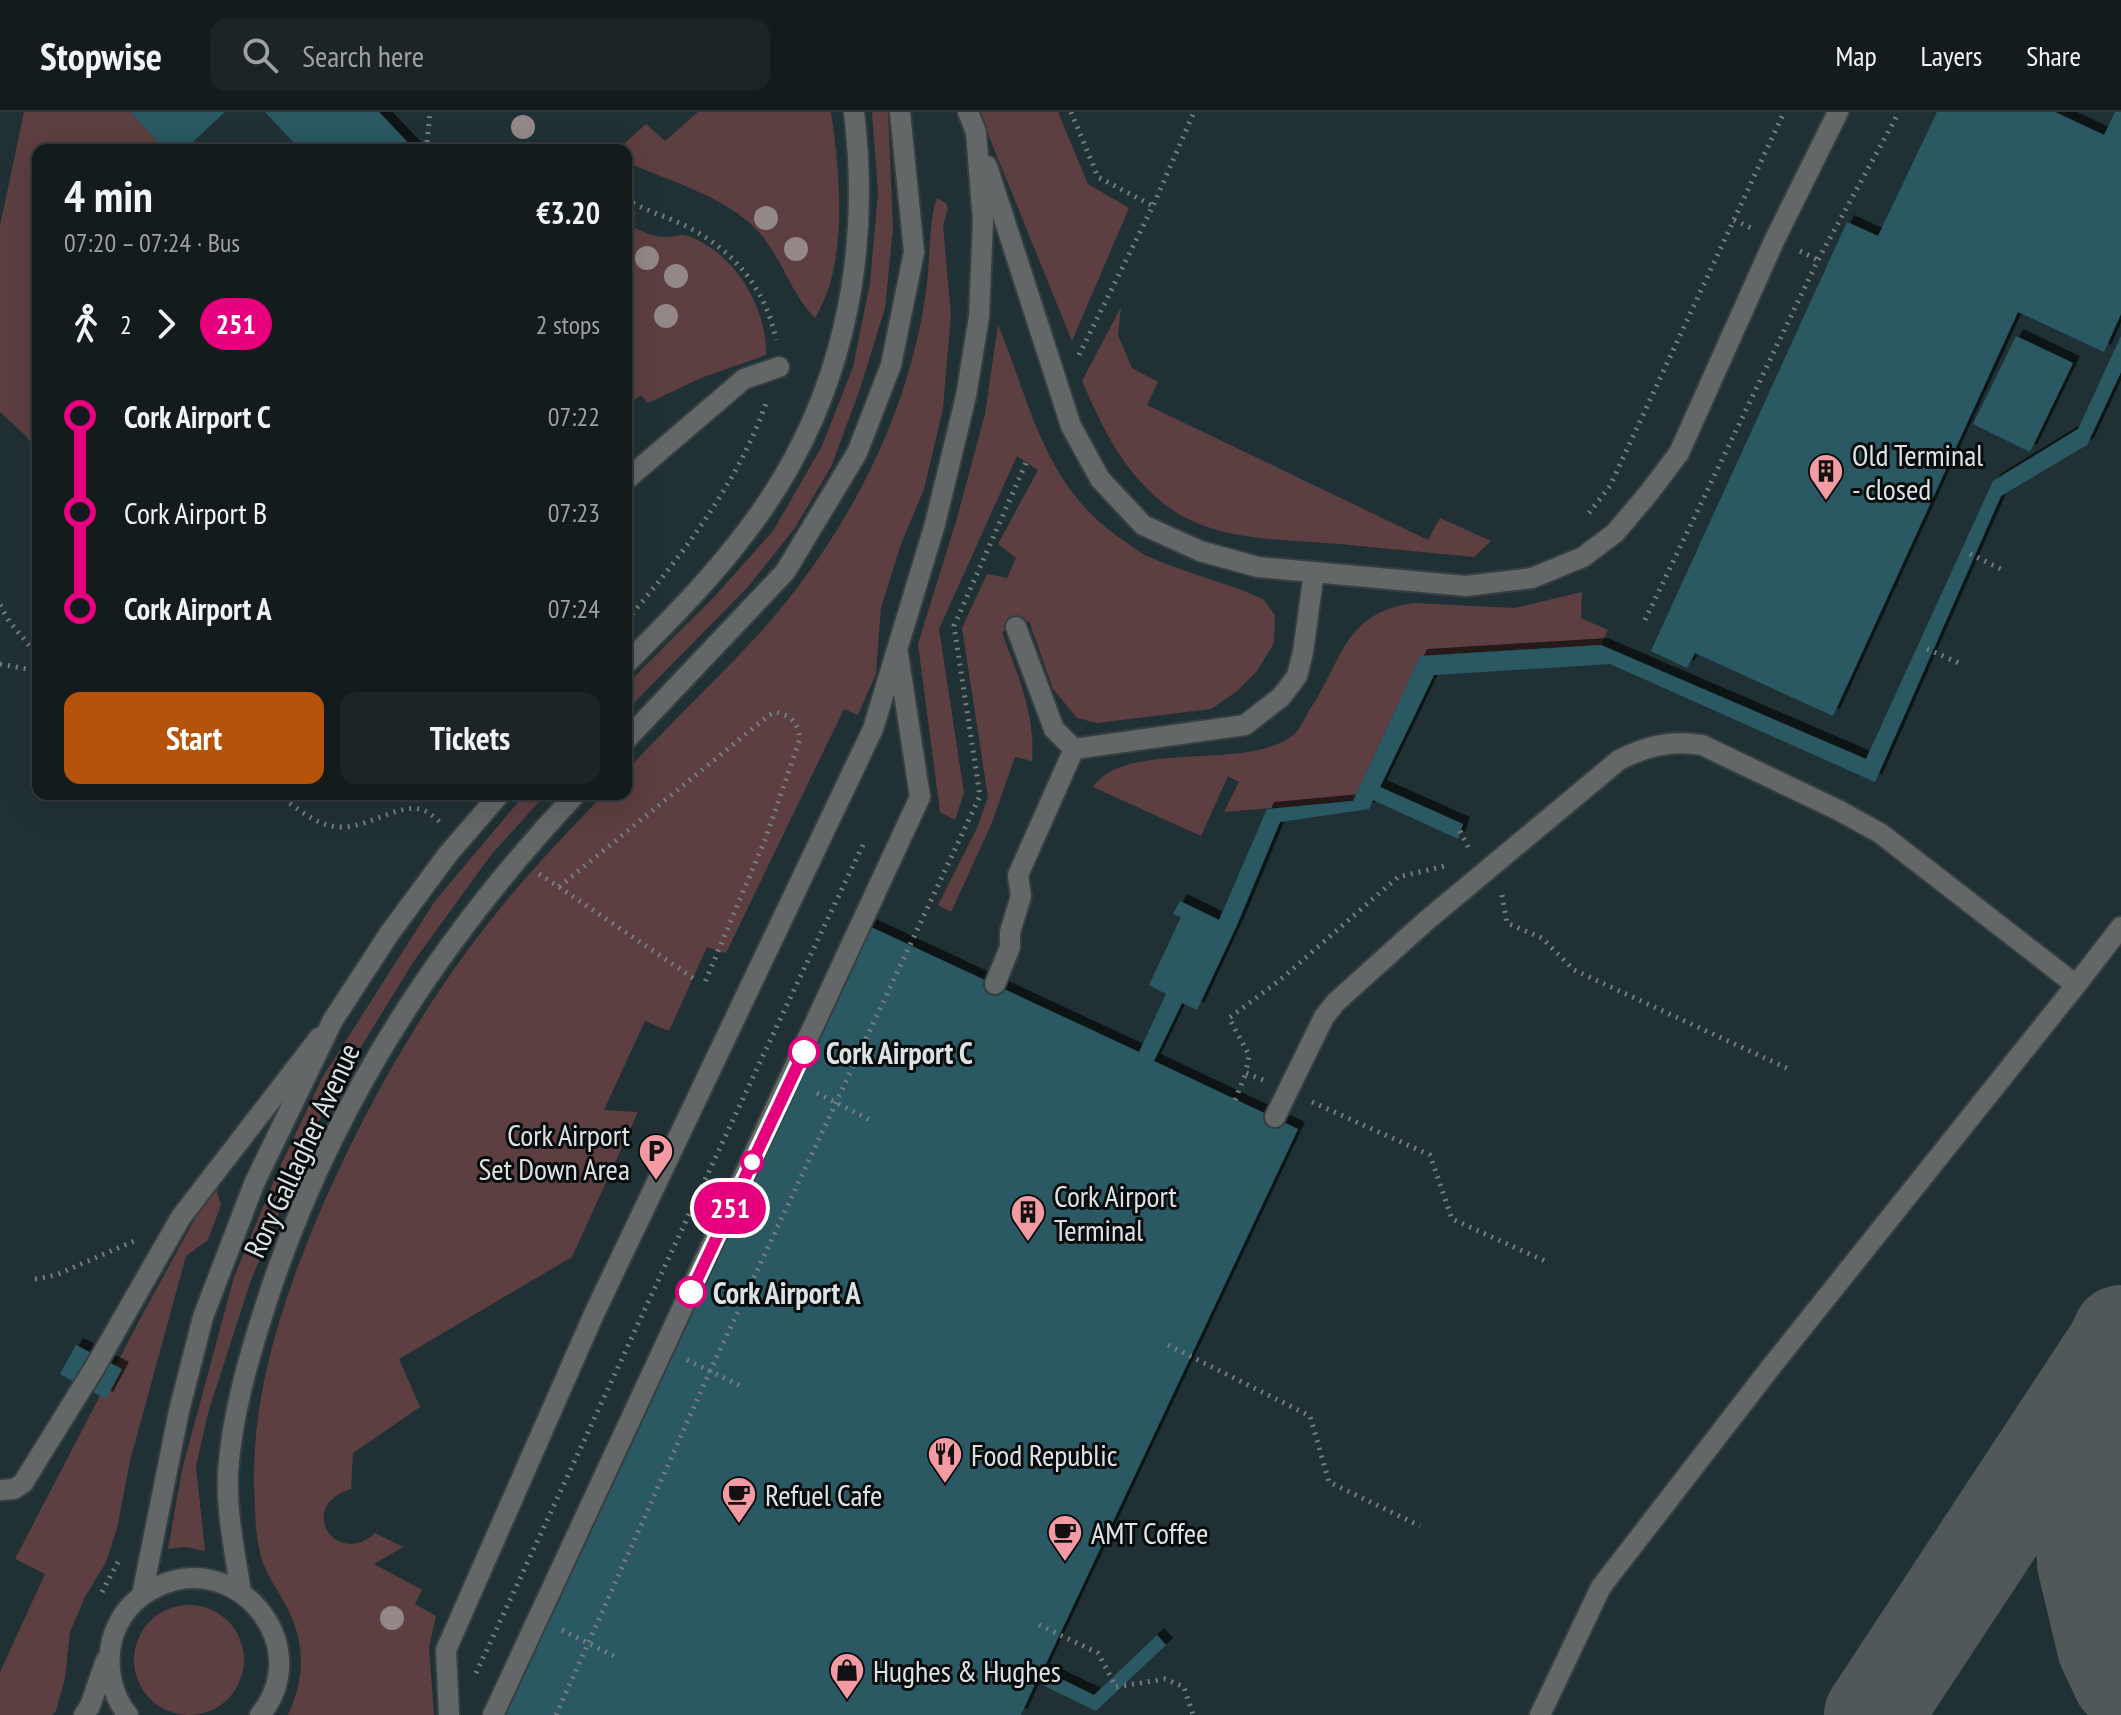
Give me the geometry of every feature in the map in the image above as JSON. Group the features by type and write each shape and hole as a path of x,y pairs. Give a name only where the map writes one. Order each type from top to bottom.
{"street":[{"path":"632,658 750,528 804,437 822,394 841,337 859,239 860,176 854,112"},
{"path":"632,734 785,572 857,453 891,365 914,252 900,112"},
{"path":"968,112 1071,426 1100,479 1143,525 1200,551 1258,567 1466,586 1532,578 1583,557 1615,533 1648,494 1679,453 1775,239 1838,112"},
{"path":"449,1715 446,1650 594,1314 873,729 935,524 963,411 979,317 983,221 976,132"},
{"path":"632,475 744,379 779,367"},
{"path":"1074,749 1245,725 1281,697 1297,676 1314,572"},
{"path":"1016,627 1054,729 1074,749"},
{"path":"493,1715 920,797 898,650"},
{"path":"1275,1117 1324,1017 1336,1002 1426,921 1619,760 1660,745 1680,742 1702,745 1880,833 2076,985"},
{"path":"995,984 1010,947 1010,932 1021,896 1018,875 1074,749"},
{"name":"Rory Gallagher Avenue","path":"142,1595 176,1425 203,1317 254,1184 333,1020 389,934 448,854 495,800"},
{"name":"Rory Gallagher Avenue","path":"241,1592 231,1526 229,1486 235,1420 242,1380 277,1269 297,1218 355,1095 424,979 509,867 570,800"},
{"path":"1540,1715 1601,1587 1771,1367 2121,927"},
{"path":"0,1490 14,1489 23,1483 95,1367 181,1217 333,1020"},
{"name":"Rory Gallagher Avenue","path":"128,1715 121,1707 110,1680 109,1651 115,1629 126,1610 142,1595 165,1582 191,1577 217,1580 241,1592 262,1610 274,1634 279,1661 276,1687 260,1715"},
{"path":"84,1715 109,1651"}],"path":[{"path":"427,142 430,112"},
{"path":"1071,112 1098,177 1153,206"},
{"path":"1079,355 1153,206 1194,112"},
{"path":"1586,517 1610,486 1784,112"},
{"path":"1645,620 1818,260 1899,112"},
{"path":"556,1715 710,1371 980,796 954,626 1026,463"},
{"path":"1970,554 2001,569"},
{"path":"0,605 32,649"},
{"path":"1927,649 1959,663"},
{"path":"0,664 32,670"},
{"path":"559,887 768,716 775,712 789,715 799,727 800,739 765,840 705,982"},
{"path":"286,800 315,820 333,827 371,822 411,808 427,811 446,825"},
{"path":"1460,831 1500,883 1507,923 1542,938 1574,970 1791,1070"},
{"path":"470,1687 758,1063 869,833"},
{"path":"1235,1100 1246,1073 1249,1055 1229,1018 1280,980 1398,877 1445,866 1469,846"},
{"path":"531,869 693,978"},
{"path":"747,1058 765,1067"},
{"path":"1246,1073 1430,1155 1452,1219 1545,1261"},
{"path":"817,1093 870,1120"},
{"path":"1168,1345 1310,1416 1329,1482 1420,1526"},
{"path":"1039,1625 1098,1653 1116,1687 1165,1679 1184,1687 1193,1715"}],"shaded area":[{"path":"0,112 2121,112 2121,1715 0,1715"},
{"path":"24,112 130,112 160,144 32,144 32,444 0,412 0,226"},
{"path":"698,112 831,112 839,190 837,245 826,296 815,318 799,298 766,241 744,218 695,190 632,164 632,144 625,144 646,124 665,141"},
{"path":"872,112 888,112 893,228 885,308 831,467 794,529 747,588 632,705 632,679 714,597 773,531 822,446 853,367 870,283 878,193"},
{"path":"979,112 1058,112 1088,184 1129,208 1072,341"},
{"path":"937,198 946,203 948,209 943,225 951,315 943,409 924,489 901,544 881,608 876,674 858,715 844,709 726,953 707,947 669,1031 645,1021 604,1110 638,1112 572,1257 399,1359 420,1407 353,1453 351,1489 334,1497 326,1508 324,1520 327,1531 336,1539 347,1544 360,1542 375,1533 403,1547 374,1564 422,1590 415,1604 436,1616 429,1647 434,1715 288,1715 297,1691 301,1653 291,1616 261,1557 256,1530 255,1451 270,1354 313,1228 347,1152 406,1043 476,939 522,883 598,800 632,800 632,765 758,635 803,579 843,520 877,456 907,377 923,310 932,216"},
{"path":"632,209 635,211 634,228 660,237 688,236 705,244 734,268 761,319 766,355 701,378 648,403 641,395 632,402"},
{"path":"1121,307 1118,335 1132,368 1158,382 1147,405 1428,540 1440,518 1491,541 1474,557 1247,536 1224,532 1182,516 1136,477 1106,431 1082,381"},
{"path":"998,325 1042,440 1072,492 1092,515 1143,554 1263,599 1275,615 1274,643 1257,671 1236,692 1211,709 1097,723 1077,718 1053,689 1029,621 1002,632 1028,711 1032,761 1015,757 991,825 951,912 938,905 977,828 988,797 962,628 987,574 1007,578 1016,558 998,544 1038,470 1017,456 939,629 964,793 955,820 940,812 918,644 985,414"},
{"path":"1582,592 1581,618 1608,630 1601,645 1420,656 1353,801 1224,812 1239,782 1228,776 1201,836 1093,787 1109,772 1131,764 1244,752 1269,747 1291,737 1301,725 1348,642 1372,617 1390,608 1414,603 1514,608"},
{"path":"520,800 541,800 491,855 414,961 330,1097 251,1280 208,1413 196,1466 205,1551 185,1547 168,1549 182,1470 234,1277 277,1173 322,1078 435,901"},
{"path":"216,1188 221,1205 208,1240 186,1256 130,1461 117,1528 106,1562 85,1597 70,1632 65,1678 56,1711 52,1715 0,1715 0,1672 45,1574 15,1559 140,1319 208,1195"},
{"path":"189,1605 210,1609 228,1621 240,1639 244,1660 240,1681 228,1699 210,1711 189,1715 168,1711 150,1699 138,1681 134,1660 138,1639 150,1621 168,1609"}],"building":[{"path":"130,112 225,112 190,144 160,144"},
{"path":"265,112 379,112 409,144 295,144"},
{"name":"Old Terminal - closed","path":"1937,112 2055,112 2104,135 2115,112 2121,112 2121,314 2104,352 2018,312 1833,716 1695,653 1687,668 1651,651 1847,222 1878,236"},
{"path":"2016,336 2073,363 2030,452 1973,424"},
{"name":"Cork Airport Terminal","path":"2121,336 2121,372 2087,445 2001,496 1875,782 1610,664 1434,675 1380,787 1463,824 1458,839 1373,800 1369,809 1280,822 1197,1010 1182,1003 1154,1061 1298,1129 1043,1670 1094,1695 1157,1635 1166,1645 1096,1711 1036,1682 1021,1715 481,1715 856,920 1139,1052 1166,994 1149,985 1181,917 1173,914 1180,901 1219,920 1267,809 1353,801 1420,656 1601,645 1866,759 1993,481 2078,429"},
{"path":"76,1345 122,1369 106,1399 60,1374"}],"taxiway":[{"path":"1873,1715 2121,1334"},
{"path":"2103,1386 2082,1477 2086,1563 2106,1647 2121,1679"}],"bus line":[{"name":"251","path":"691,1292 804,1052"}],"place":[{"name":"Old Terminal - closed","path":"1826,502"},
{"name":"Cork Airport C","path":"804,1052"},
{"name":"Cork Airport Set Down Area","path":"656,1182"},
{"name":"Cork Airport Terminal","path":"1028,1243"},
{"name":"Cork Airport A","path":"691,1292"},
{"name":"Food Republic","path":"945,1485"},
{"name":"Refuel Cafe","path":"739,1525"},
{"name":"AMT Coffee","path":"1065,1563"},
{"name":"Hughes & Hughes","path":"847,1701"}]}
